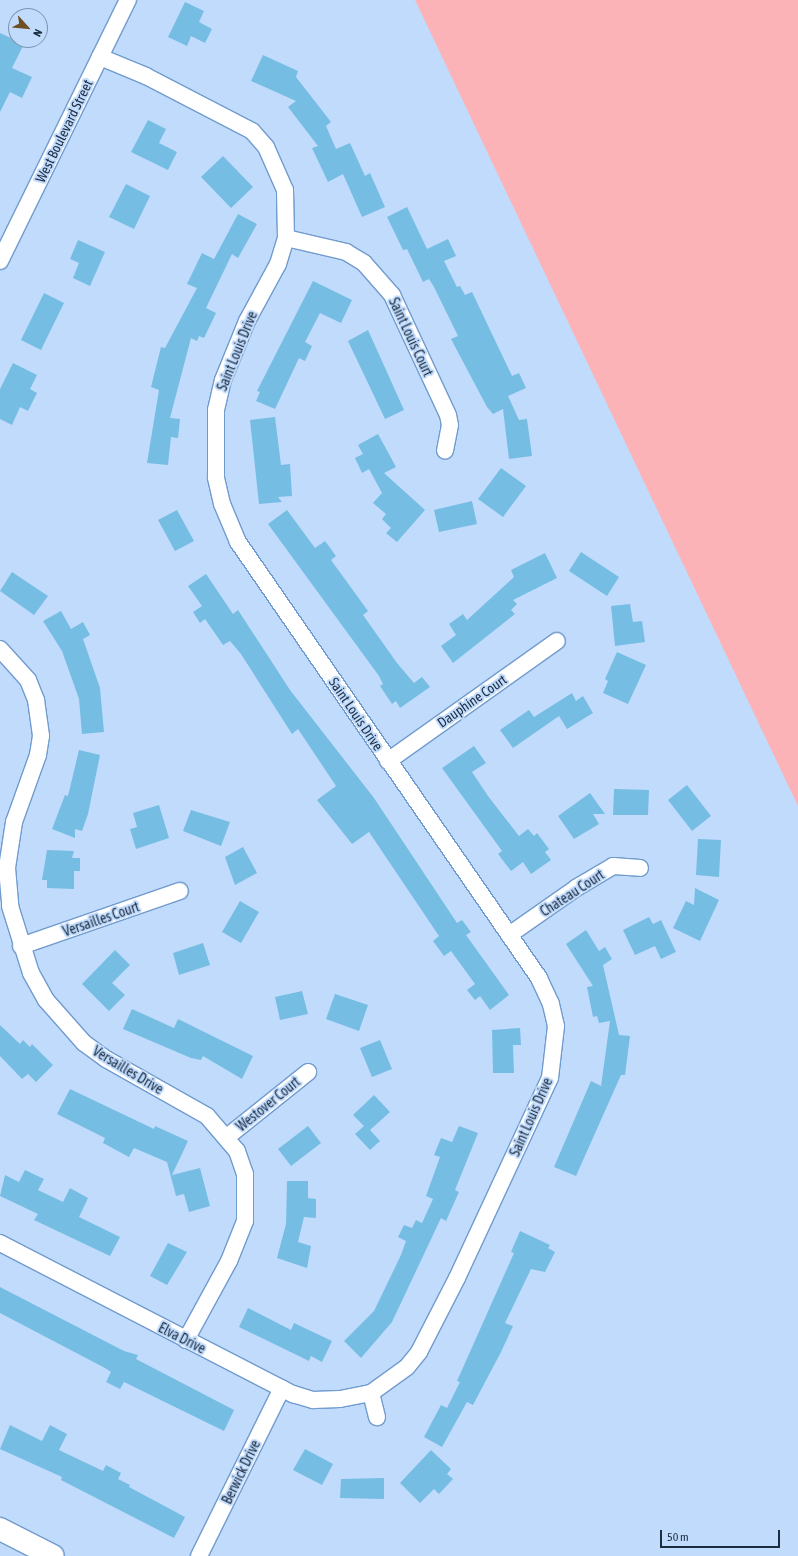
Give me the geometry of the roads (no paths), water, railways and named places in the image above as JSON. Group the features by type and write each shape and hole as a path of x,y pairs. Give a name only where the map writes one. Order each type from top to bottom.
{"main road":[{"path":"0,1529 53,1556"}],"street":[{"name":"West Boulevard Street","path":"0,261 128,0"},
{"name":"Saint Louis Drive","path":"100,57 146,76 252,131 266,147 285,190 286,238 278,264 247,320 223,380 216,410 216,477 222,504 238,542 539,978 551,1004 556,1026 550,1078 419,1352 407,1367 372,1393"},
{"name":"Saint Louis Court","path":"286,238 346,252 364,263 392,295 448,415 450,425 445,451"},
{"name":"Dauphine Court","path":"388,761 557,641"},
{"name":"Versailles Drive","path":"0,648 28,680 36,700 41,736 38,755 14,822 8,868 10,906 21,946 46,1000 84,1043 106,1060 207,1116 228,1137 246,1174 245,1221 229,1261 186,1340"},
{"name":"Chateau Court","path":"509,935 576,888 614,866 640,868"},
{"name":"Versailles Court","path":"21,946 180,891"},
{"name":"Westover Court","path":"228,1137 308,1072"},
{"name":"Elva Drive","path":"0,1243 186,1340 282,1388 313,1400 340,1400 372,1393"},
{"name":"Berwick Drive","path":"199,1556 282,1388"},
{"path":"372,1393 377,1417"}]}
